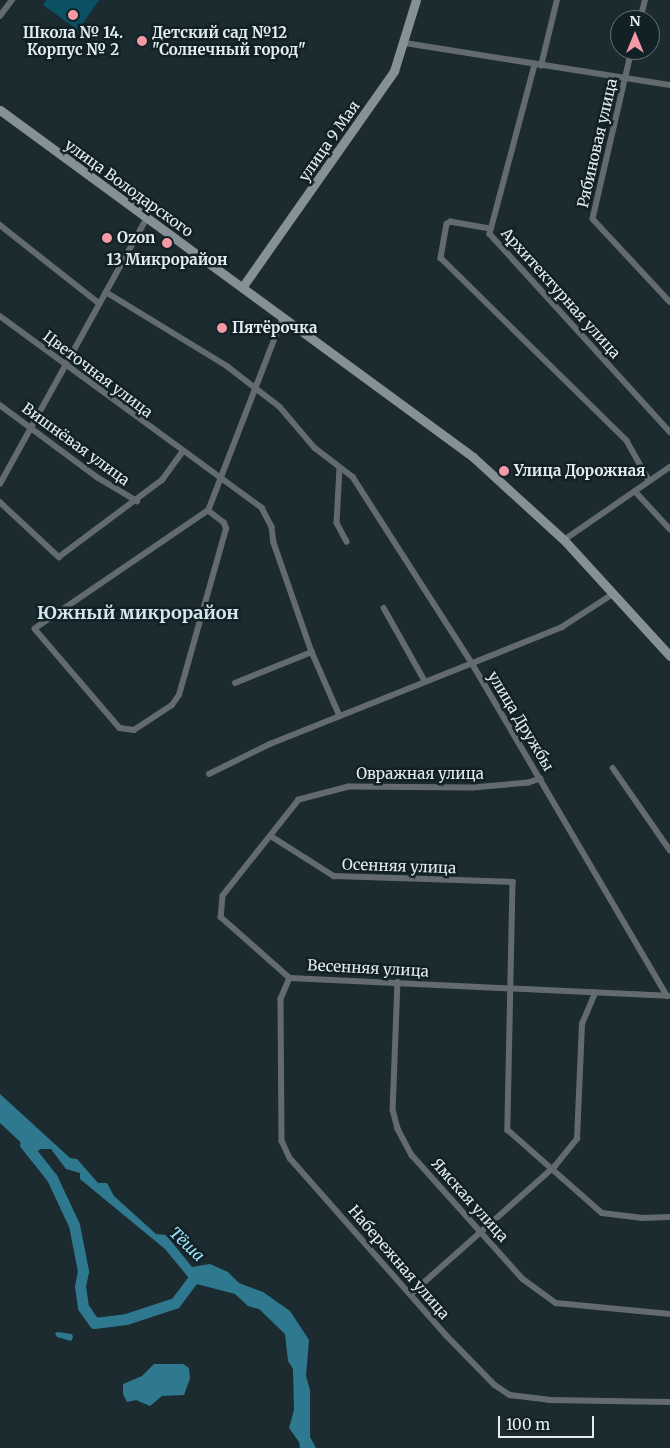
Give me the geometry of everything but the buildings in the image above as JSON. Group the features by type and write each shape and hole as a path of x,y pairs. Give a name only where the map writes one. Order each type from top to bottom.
{"main road":[{"name":"улица 9 Мая","path":"243,286 386,84 405,43 416,0"},
{"name":"улица Володарского","path":"0,110 146,218 243,286 473,457 564,540 670,656"}],"street":[{"path":"0,16 12,0"},
{"name":"Архитектурная улица","path":"556,0 490,229 492,238 670,432"},
{"path":"405,43 538,66 670,85"},
{"name":"Рябиновая улица","path":"629,60 593,219 670,302"},
{"path":"0,484 30,426 100,304 146,218"},
{"path":"490,229 451,222 447,224 441,258 626,442 649,480"},
{"path":"0,225 100,304"},
{"name":"улица Дружбы","path":"106,292 227,366 280,406 315,448 353,478 472,664 542,779 668,996"},
{"name":"Цветочная улица","path":"0,316 262,508 312,652 340,716"},
{"path":"208,511 224,523 226,529 179,695 172,705 134,730 120,728 34,629 208,511 283,317"},
{"name":"Вишнёвая улица","path":"0,405 97,477 138,501"},
{"path":"0,502 59,557 138,501 162,480 183,451"},
{"path":"564,540 670,467"},
{"path":"340,468 337,523 347,542"},
{"path":"634,491 670,529"},
{"path":"209,774 340,716 562,626 613,594"},
{"path":"384,608 425,681"},
{"path":"235,682 312,652"},
{"path":"613,768 670,850"},
{"name":"Овражная улица","path":"221,917 223,896 298,800 348,787 508,785 542,779"},
{"name":"Осенняя улица","path":"271,836 334,876 511,882 511,989"},
{"name":"Весенняя улица","path":"221,917 290,978 668,996"},
{"name":"Набережная улица","path":"290,978 281,999 282,1141 290,1158 467,1358 510,1395 549,1400 670,1402"},
{"name":"Ямская улица","path":"398,982 393,1110 398,1129 412,1155 523,1279 556,1303 670,1314"},
{"path":"511,989 509,1131 554,1167 602,1213 641,1218 670,1217"},
{"path":"411,1294 554,1167 577,1139 582,1024 595,993"}],"shaded area":[{"name":"Школа № 14. Корпус № 2","path":"46,0 99,0 78,30 43,5"},
{"path":"0,1094 70,1158 77,1159 98,1183 107,1183 114,1196 156,1234 166,1235 192,1267 210,1264 228,1272 239,1283 263,1292 290,1311 309,1340 306,1376 310,1390 310,1437 316,1448 300,1448 299,1442 289,1428 294,1410 293,1369 288,1361 285,1334 259,1309 248,1306 235,1294 193,1283 165,1249 80,1179 80,1173 66,1169 51,1149 40,1149 32,1159 29,1150 0,1123"},
{"path":"55,1333 72,1334 71,1341 57,1337"},
{"path":"154,1364 183,1364 189,1368 190,1378 184,1395 162,1396 150,1406 136,1400 127,1402 123,1394 123,1384 142,1376"}],"waterway":[{"path":"25,1144 52,1178 74,1225 83,1271 80,1286 83,1307 94,1323 126,1319 175,1303 196,1275"}],"place":[{"name":"Школа № 14. Корпус № 2","path":"73,15"},
{"name":"Детский сад №12 \"Солнечный город\"","path":"142,41"},
{"name":"Ozon","path":"107,238"},
{"name":"13 Микрорайон","path":"167,243"},
{"name":"Пятёрочка","path":"222,328"},
{"name":"Улица Дорожная","path":"504,471"}],"district":[{"name":"Южный микрорайон","path":"138,613"}],"water label":[{"name":"Тёша","path":"187,1244"}]}
